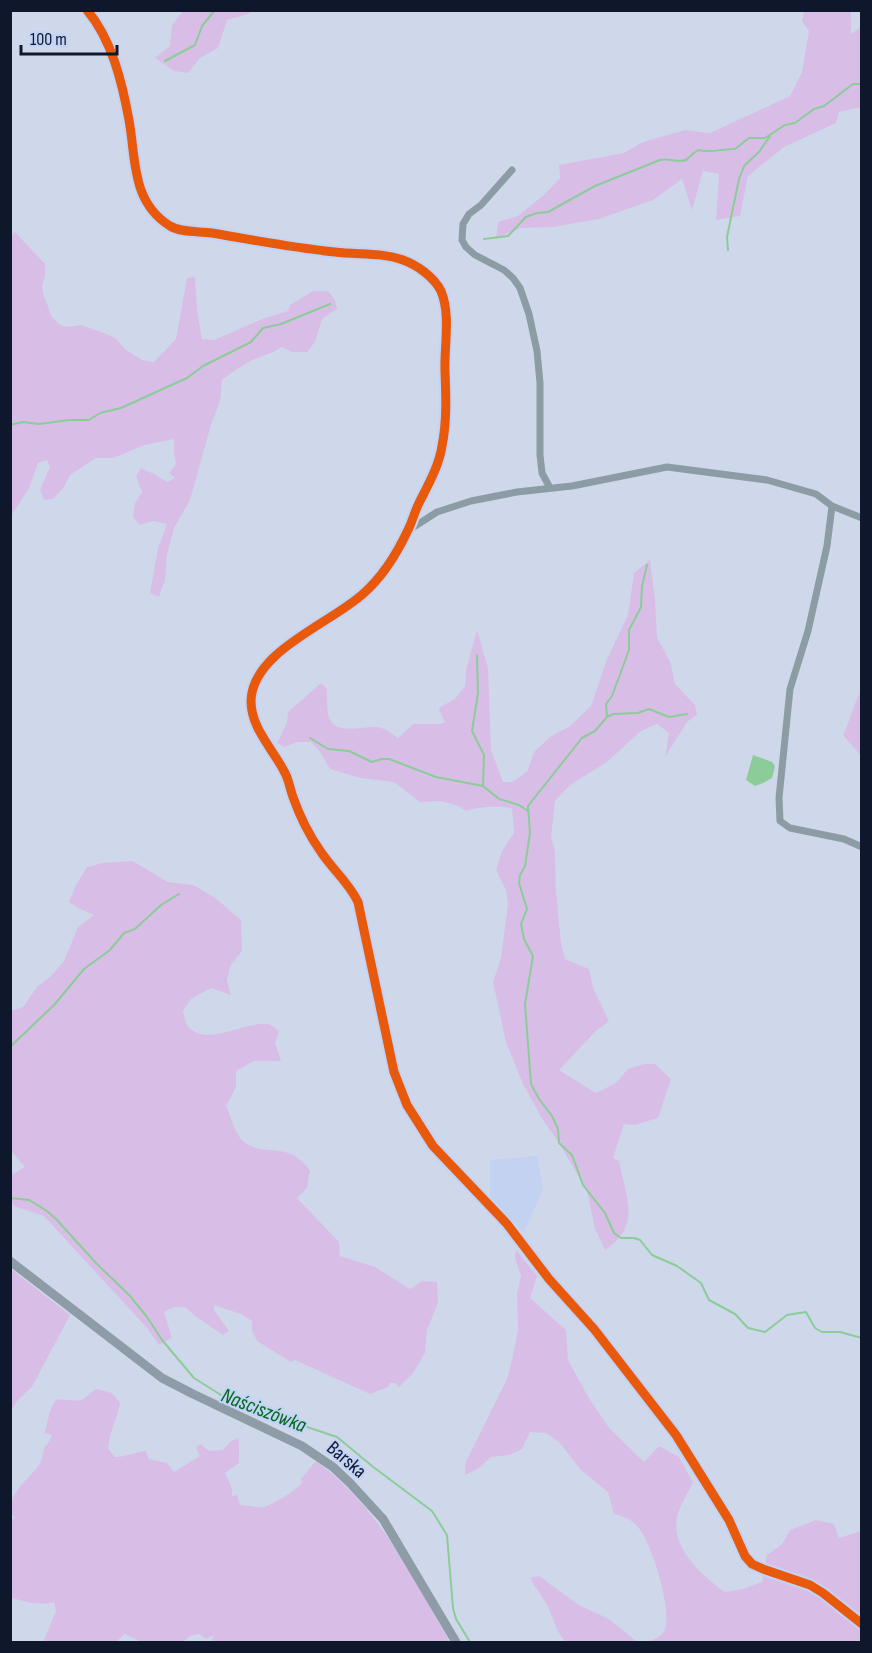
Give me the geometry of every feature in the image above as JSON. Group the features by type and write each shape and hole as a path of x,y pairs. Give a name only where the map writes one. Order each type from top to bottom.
{"street":[{"path":"87,10 108,42 129,120 133,162 139,187 145,201 157,216 172,228 306,249 401,259 414,265 431,278 440,290 446,312 444,356 446,422 442,449 435,470 412,518 409,530 387,564 363,594 267,664 252,689 252,716 287,775 308,833 352,890 358,902 394,1072 407,1105 433,1146 507,1224 549,1279 594,1329 676,1435 729,1521 745,1556 752,1564 810,1585 861,1624"},
{"path":"512,170 481,205 469,214 463,224 462,240 466,248 475,255 504,270 520,288 526,305 538,362 541,464 542,473 550,488"},
{"path":"409,530 437,512 471,501 667,467 766,480 816,494 832,506 861,518"},
{"path":"832,506 827,546 810,621 790,689 779,798 780,821 790,828 844,839 861,847"},
{"name":"Barska","path":"10,1261 162,1378 302,1446 333,1467 383,1519 456,1642"}],"shaded area":[{"path":"184,10 252,11 227,20 218,48 200,58 188,73 174,71 155,58 170,46 172,25"},
{"path":"804,11 851,11 851,34 861,27 861,107 839,112 836,123 784,147 748,176 740,216 716,220 719,174 703,171 692,210 682,179 653,200 599,219 553,227 520,228 496,239 498,222 518,216 545,194 560,178 559,165 624,153 643,142 685,130 710,133 790,96 802,72 809,31 802,21"},
{"path":"15,232 45,264 42,286 52,317 66,327 81,325 115,338 126,350 142,360 154,362 176,339 187,278 195,277 202,339 214,340 262,319 288,311 290,305 313,291 328,291 335,300 337,309 322,319 315,342 307,352 292,352 282,347 246,363 222,380 220,401 190,500 174,528 167,555 165,580 159,597 150,593 158,548 167,524 153,521 140,525 133,517 135,503 142,492 136,476 141,468 167,482 175,478 169,473 176,464 174,439 145,445 113,458 96,458 70,475 64,487 53,499 44,500 40,490 50,467 47,460 38,463 29,488 11,516 10,238"},
{"path":"650,560 657,637 671,664 675,684 695,705 697,715 687,722 665,757 669,733 657,724 641,731 607,762 570,785 555,801 551,838 555,851 556,891 561,943 565,959 589,969 593,988 609,1021 596,1031 559,1070 596,1093 616,1083 628,1069 644,1064 655,1064 671,1079 658,1118 635,1125 624,1124 613,1158 619,1161 629,1210 628,1221 617,1241 605,1250 595,1229 587,1191 523,1084 506,1042 493,982 501,958 508,904 506,890 496,870 502,851 514,833 512,809 489,807 466,811 441,801 420,802 394,782 360,778 330,769 311,742 297,742 284,747 277,743 287,723 288,712 321,683 327,689 328,713 331,720 341,728 377,727 398,738 413,724 445,722 439,710 440,707 455,699 465,686 466,670 477,630 488,668 491,750 503,782 512,782 528,770 534,752 550,737 570,726 591,706 607,659 628,615 634,573"},
{"path":"861,691 861,756 843,735"},
{"path":"753,755 772,762 775,766 772,778 755,786 746,780"},
{"path":"133,861 168,882 193,885 214,897 241,920 242,951 230,966 227,981 231,995 211,988 191,999 183,1011 187,1025 194,1032 203,1035 258,1024 268,1024 279,1031 275,1043 281,1061 254,1061 236,1071 236,1087 226,1106 240,1138 259,1149 285,1152 302,1161 310,1171 307,1188 297,1198 339,1242 340,1256 375,1267 410,1289 422,1281 437,1282 438,1303 427,1330 425,1353 413,1373 399,1387 395,1383 390,1383 388,1387 370,1394 295,1360 291,1362 257,1341 252,1331 252,1321 241,1314 214,1305 214,1310 229,1331 223,1335 185,1307 174,1307 164,1312 172,1338 159,1345 147,1328 44,1216 14,1206 11,1200 11,1175 25,1167 11,1151 11,1011 23,1007 37,987 64,961 78,927 94,915 69,902 87,867 103,863"},
{"path":"537,1156 543,1189 524,1232 490,1199 490,1160"},
{"path":"516,1250 537,1276 530,1298 566,1330 568,1360 590,1400 610,1429 644,1462 659,1446 679,1457 693,1482 678,1513 676,1528 683,1550 698,1570 725,1592 743,1589 762,1582 767,1555 782,1544 790,1530 816,1520 834,1524 839,1538 861,1531 861,1642 647,1642 662,1634 666,1620 663,1592 649,1547 635,1524 614,1514 608,1492 581,1470 559,1442 546,1433 530,1432 522,1449 509,1455 491,1457 479,1468 465,1475 465,1464 507,1379 512,1360 518,1330 517,1294 521,1276 515,1258"},
{"path":"11,1269 70,1315 32,1387 11,1410"},
{"path":"97,1389 112,1393 120,1403 108,1448 115,1457 146,1451 149,1459 167,1463 174,1472 200,1456 196,1448 200,1444 209,1451 223,1450 231,1441 239,1438 239,1463 225,1473 232,1488 232,1496 237,1495 240,1505 264,1507 279,1500 302,1483 301,1479 317,1462 359,1500 377,1522 408,1569 450,1642 214,1642 212,1640 214,1635 206,1639 199,1634 190,1636 183,1642 141,1642 125,1634 116,1642 43,1642 56,1611 54,1602 38,1604 12,1598 11,1600 11,1520 15,1518 11,1513 11,1505 16,1492 40,1463 44,1449 52,1435 44,1433 51,1408 56,1400 80,1400"},
{"path":"539,1576 579,1605 609,1619 636,1641 645,1642 566,1642 530,1578"}],"waterway":[{"path":"165,61 195,45 202,26 215,10"},
{"path":"484,239 508,236 526,217 548,212 595,186 660,160 683,161 698,150 735,149 749,138 765,138 785,125 795,123 814,109 824,106 853,84 862,84"},
{"path":"728,250 727,237 739,179 744,166 759,152 770,136"},
{"path":"10,425 23,422 39,424 89,420 100,413 121,408 187,378 203,366 251,342 263,328 281,324 330,304"},
{"path":"647,565 642,586 641,607 629,630 629,650 612,696 606,704 607,717 595,731 582,738 528,806 530,833 525,866 519,883 527,909 521,924 524,939 533,956 525,1004 531,1084 552,1116 558,1129 559,1143 572,1155 583,1185 605,1213 614,1233 621,1238 640,1240 652,1255 677,1266 701,1283 709,1300 735,1314 748,1328 765,1332 787,1315 806,1312 815,1328 822,1332 840,1332 862,1338"},
{"path":"477,655 478,693 472,731 484,755 483,786"},
{"path":"607,717 613,714 638,713 649,709 669,717 687,714"},
{"path":"310,738 328,749 349,751 372,762 389,759 436,777 483,786 499,799 519,805 528,811"},
{"path":"10,1047 55,1004 84,969 110,950 124,933 135,929 161,905 179,894"},
{"name":"Naściszówka","path":"10,1198 29,1200 57,1220 130,1296 162,1340 194,1378 232,1402 337,1437 432,1511 447,1535 453,1608 456,1619 470,1642"}],"cycle path":[{"path":"87,10 103,34 115,62 129,120 138,178 148,205 157,216 170,226 185,231 344,253 395,257 425,272 441,291 446,310 446,400 444,437 433,475 403,540 377,580 350,604 279,653 265,667 255,683 251,701 255,721 286,776 309,832 358,902 394,1072 407,1105 433,1146 507,1224 549,1279 594,1329 676,1435 729,1520 745,1556 752,1564 810,1585 862,1624"}]}
